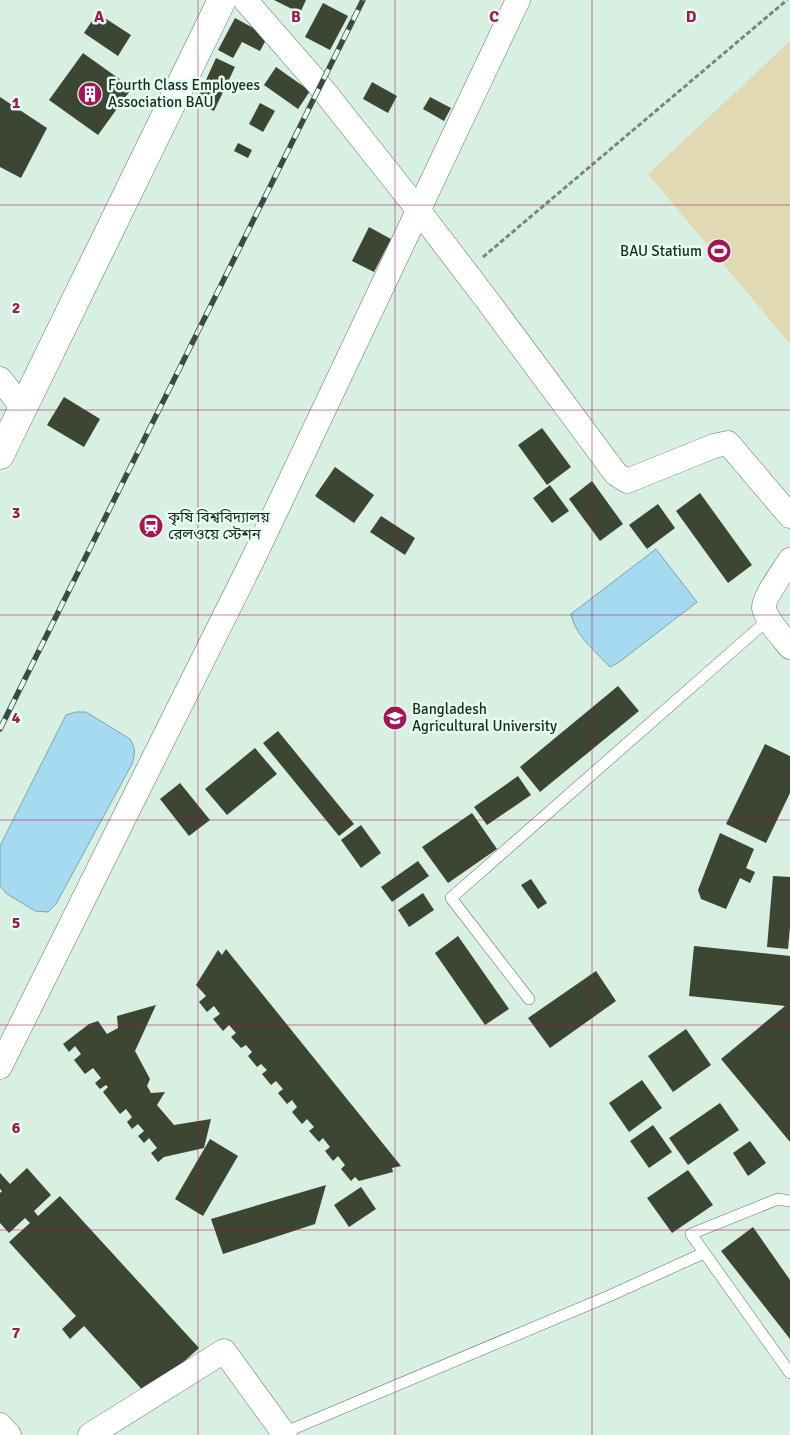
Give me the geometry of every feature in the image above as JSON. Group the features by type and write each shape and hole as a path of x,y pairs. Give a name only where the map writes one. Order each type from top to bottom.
{"street":[{"path":"0,455 222,0"},
{"path":"245,0 320,86 466,272 622,480 627,482 714,446 728,443 790,516"},
{"path":"0,1067 255,555 518,0"},
{"path":"0,378 23,408"},
{"path":"790,560 766,599 764,608 769,619 790,647"},
{"path":"90,1435 224,1351 284,1434"},
{"path":"0,1425 9,1435"}],"lane":[{"path":"530,999 451,898 769,619"},
{"path":"790,1201 778,1199 691,1234 790,1373"},
{"path":"284,1434 609,1296 704,1253"}],"path":[{"path":"466,272 787,0"}],"shaded area":[{"path":"790,41 790,344 648,174"}],"water":[{"path":"656,549 697,602 618,663 610,667 581,636 571,614"},
{"path":"86,712 130,739 134,748 134,757 132,764 56,904 48,912 35,911 7,894 0,886 0,846 66,715"}],"building":[{"path":"274,0 306,0 300,13"},
{"path":"323,3 348,16 330,50 305,37"},
{"path":"97,13 131,35 118,56 84,33"},
{"path":"235,18 268,36 260,51 242,42 233,58 218,50"},
{"name":"Fourth Class Employees Association BAU","path":"83,53 132,88 98,135 49,100"},
{"path":"216,58 235,67 214,111 196,102"},
{"path":"276,67 310,91 298,109 264,85"},
{"path":"372,82 397,96 388,113 363,99"},
{"path":"0,97 47,128 21,178 0,167"},
{"path":"430,97 451,108 444,121 423,109"},
{"path":"260,103 275,111 263,132 249,124"},
{"path":"238,143 252,150 248,158 234,151"},
{"path":"369,227 391,239 374,272 352,261"},
{"path":"64,397 100,419 84,447 47,425"},
{"path":"542,428 571,467 547,485 518,445"},
{"path":"335,467 374,495 354,523 315,496"},
{"path":"592,481 623,524 600,541 569,499"},
{"path":"550,485 569,511 552,523 533,498"},
{"path":"700,493 752,565 728,583 676,511"},
{"path":"658,504 675,528 647,549 629,525"},
{"path":"381,516 415,538 405,555 370,532"},
{"path":"618,686 639,711 540,792 520,767"},
{"path":"278,731 354,824 339,836 263,743"},
{"path":"765,744 790,756 790,793 766,843 726,824"},
{"path":"255,748 277,774 227,815 205,789"},
{"path":"518,776 531,795 487,825 474,807"},
{"path":"180,783 210,820 189,836 160,799"},
{"path":"472,813 497,849 448,883 422,847"},
{"path":"361,825 381,853 361,868 341,840"},
{"path":"720,833 754,849 746,868 755,872 750,883 740,878 726,909 701,899 698,890"},
{"path":"418,861 429,876 392,902 381,887"},
{"path":"773,876 790,877 788,949 767,947"},
{"path":"531,879 547,903 538,909 521,885"},
{"path":"423,893 434,910 409,927 398,910"},
{"path":"458,936 509,1009 485,1025 435,953"},
{"path":"694,946 790,956 790,1142 721,1059 785,1006 689,996"},
{"path":"226,949 401,1166 392,1168 393,1172 359,1181 355,1177 351,1181 341,1169 345,1165 338,1156 333,1161 325,1151 330,1147 323,1138 319,1142 309,1131 314,1127 307,1119 302,1124 292,1112 297,1107 292,1100 287,1104 278,1093 283,1089 276,1081 271,1085 262,1074 267,1070 261,1064 257,1067 248,1056 252,1052 246,1045 241,1048 231,1037 236,1033 229,1025 223,1031 213,1019 220,1014 214,1006 207,1012 199,1002 206,996 196,985 218,950 222,955"},
{"path":"596,971 616,1001 550,1048 528,1018"},
{"path":"156,1005 135,1051 150,1079 147,1086 151,1093 165,1092 157,1105 174,1125 211,1119 204,1148 164,1157 158,1162 151,1153 157,1148 149,1138 144,1143 138,1136 144,1131 138,1124 132,1129 127,1122 132,1117 126,1109 120,1114 103,1092 108,1087 106,1085 100,1089 95,1083 101,1078 93,1068 85,1074 74,1060 81,1054 75,1046 69,1052 63,1044 89,1024 98,1021 107,1034 118,1028 117,1016"},
{"path":"686,1029 711,1065 673,1092 648,1056"},
{"path":"642,1080 662,1108 629,1132 609,1103"},
{"path":"720,1103 739,1130 688,1165 669,1138"},
{"path":"653,1125 672,1152 649,1168 630,1141"},
{"path":"210,1139 238,1156 203,1216 175,1199"},
{"path":"750,1141 766,1163 748,1176 733,1153"},
{"path":"27,1168 51,1195 34,1211 38,1216 60,1196 199,1348 147,1395 84,1326 70,1339 62,1329 76,1316 9,1242 30,1223 25,1218 9,1233 0,1223 0,1193 2,1191 0,1189 0,1173 10,1184"},
{"path":"688,1170 713,1205 672,1233 647,1198"},
{"path":"326,1185 315,1224 223,1254 211,1219"},
{"path":"361,1187 376,1209 349,1227 334,1205"},
{"path":"753,1227 790,1280 790,1339 721,1251"}],"railway":[{"path":"0,729 363,0"}],"place":[{"name":"Fourth Class Employees Association BAU","path":"90,94"},
{"name":"BAU Statium","path":"719,251"},
{"name":"কৃষি বিশ্ববিদ্যালয় রেলওয়ে স্টেশন","path":"151,526"},
{"name":"Bangladesh Agricultural University","path":"395,718"}]}
